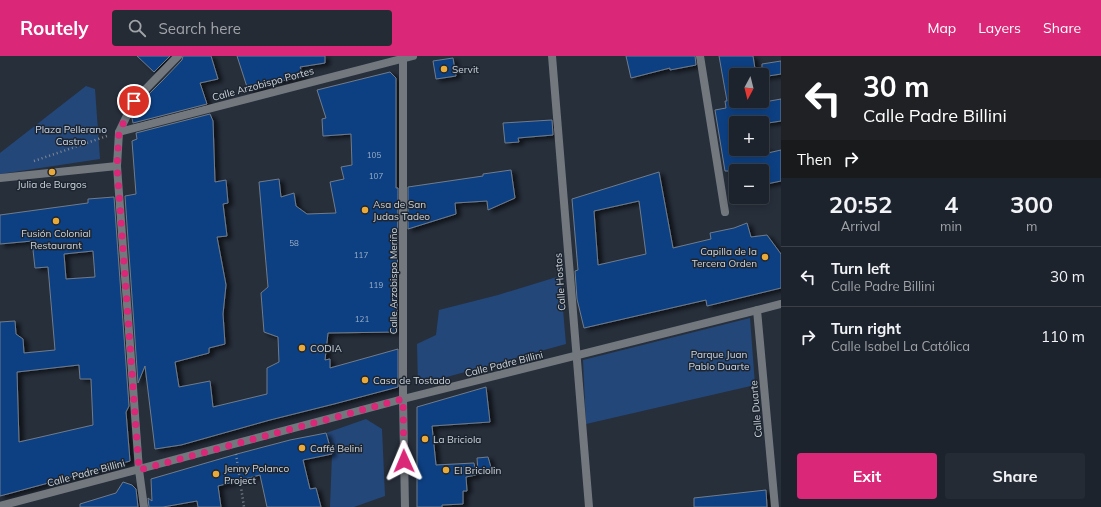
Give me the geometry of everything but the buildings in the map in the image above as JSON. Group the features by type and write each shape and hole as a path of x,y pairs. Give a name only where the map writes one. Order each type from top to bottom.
{"street":[{"path":"144,507 139,470 117,166 119,132 134,101 178,56"},
{"name":"Calle Arzobispo Portes","path":"119,132 403,57 413,56"},
{"name":"Calle Hostos","path":"552,56 589,507"},
{"path":"700,56 725,212"},
{"name":"Calle Arzobispo Meriño","path":"403,57 403,399 405,507"},
{"path":"0,178 117,166"},
{"name":"Calle Padre Billini","path":"0,506 403,399 781,304"},
{"name":"Calle Duarte","path":"757,310 775,507"}],"path":[{"path":"30,163 119,132"},
{"path":"234,445 244,507"}],"green space":[{"name":"Plaza Pellerano Castro","path":"86,86 95,89 100,159 0,174 0,153"},
{"path":"560,276 566,344 418,385 417,344 436,335 439,310 498,295"},
{"name":"Parque Juan Pablo Duarte","path":"750,318 755,385 586,424 583,360"},
{"path":"366,419 382,429 385,496 354,507 330,507 332,454 326,433"}],"place":[{"name":"Servit","path":"444,69"},
{"name":"Julia de Burgos","path":"52,172"},
{"name":"Asa de San Judas Tadeo","path":"365,210"},
{"name":"Fusión Colonial Restaurant","path":"56,221"},
{"name":"Capilla de la Tercera Orden","path":"765,257"},
{"name":"CODIA","path":"302,348"},
{"name":"Casa de Tostado","path":"365,380"},
{"name":"La Briciola","path":"425,439"},
{"name":"Caffé Belini","path":"302,448"},
{"name":"El Briciolin","path":"446,470"},
{"name":"Jenny Polanco Project","path":"216,474"}],"route":[{"path":"134,101 119,132 117,166 139,470 403,399 404,461"}]}
